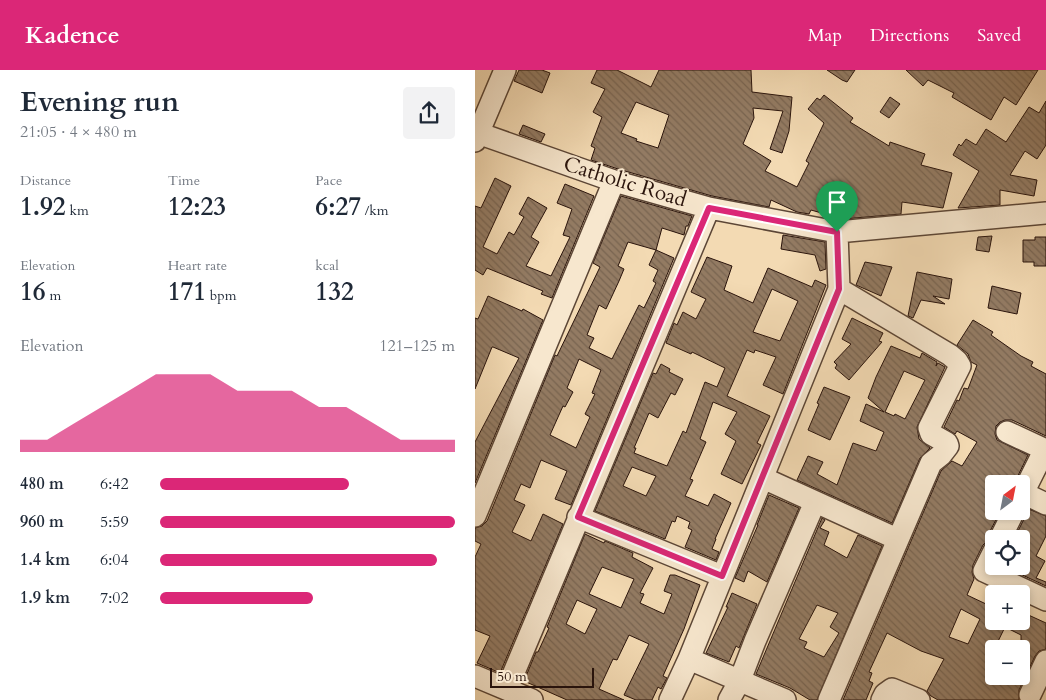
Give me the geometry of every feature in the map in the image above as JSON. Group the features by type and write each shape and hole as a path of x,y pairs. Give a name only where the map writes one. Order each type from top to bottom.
{"street":[{"path":"476,136 505,70"},
{"name":"Catholic Road","path":"476,136 614,182 709,208 837,232 1046,213"},
{"path":"475,516 614,182"},
{"path":"507,689 709,208"},
{"path":"670,700 689,659 839,289 837,232"},
{"path":"829,700 931,463 948,446 947,443 931,434 929,428 960,366 950,355 839,289"},
{"path":"1007,432 1045,449 1030,479"},
{"path":"763,478 897,539"},
{"path":"729,700 740,680 815,502"},
{"path":"1030,502 1046,504"},
{"path":"578,517 722,576"},
{"path":"991,575 1046,600"},
{"path":"689,659 785,700"},
{"path":"1030,695 1046,661"},
{"path":"475,676 532,700"},
{"path":"882,700 885,694 892,689 919,700"}],"building":[{"path":"519,70 542,70 550,73 542,93 514,81"},
{"path":"597,70 617,70 651,87 659,70 751,70 752,92 792,97 789,131 782,153 770,149 783,111 753,108 754,118 743,144 771,161 765,171 797,187 809,163 806,161 824,123 808,109 817,98 820,100 824,95 853,118 850,122 889,146 890,142 925,154 921,165 952,173 943,208 902,202 901,214 843,219 811,210 809,214 797,212 771,200 769,207 712,196 591,160 595,148 591,146 602,117 593,112 605,89 591,83","holes":["636,102 669,115 658,148 636,141 637,139 621,133"]},
{"path":"827,70 855,70 847,82"},
{"path":"906,70 1038,70 1016,105 1004,97 991,120 952,97 954,93 928,80 923,86"},
{"path":"890,97 900,104 889,118 880,112"},
{"path":"1046,101 1046,145 1037,159 1025,151 1010,175 1037,180 1034,196 1000,190 1000,205 958,208 979,171 953,155 959,144 961,146 966,139 976,145 986,129 1006,142 1029,107 1039,113"},
{"path":"523,125 545,134 541,142 519,134"},
{"path":"495,178 511,186 483,247 497,254 509,232 514,235 524,217 519,214 528,197 547,208 531,237 539,242 526,266 551,276 570,237 563,235 572,209 557,203 565,184 594,196 552,298 541,294 543,291 487,268 483,275 475,270 475,206 481,208"},
{"path":"621,196 692,216 688,226 686,226 684,235 662,228 656,250 674,258 571,505 555,499 567,471 541,460 530,488 521,484 514,500 525,505 512,532 531,541 543,514 563,524 500,673 477,663 490,636 475,630 475,557 481,544 475,541 475,528 482,526 487,521 555,355 557,356 600,267 593,263","holes":["628,242 656,250 649,265 658,270 653,281 656,283 644,308 639,305 612,359 589,348 594,338 587,335 599,305 606,309 619,281 624,269 618,266","579,359 601,370 592,393 595,394 585,414 590,417 576,448 550,435 563,406 565,407 573,392 567,388"]},
{"path":"783,235 825,242 826,269 820,271 815,255 781,249"},
{"path":"992,236 989,252 976,250 978,237"},
{"path":"1035,237 1046,237 1046,266 1034,266 1034,262 1023,262 1023,240 1035,240"},
{"path":"707,257 732,266 724,290 753,303 768,268 812,287 815,280 826,285 783,394 763,385 776,357 755,350 754,353 747,350 727,396 770,416 757,443 761,445 742,484 721,474 736,441 725,434 737,412 713,402 700,439 706,442 690,479 693,480 685,496 708,506 714,494 731,503 712,549 719,552 716,560 685,547 692,530 688,528 690,522 677,516 675,522 672,521 665,539 595,511 653,373 656,374 661,364 670,369 669,372 683,379 675,395 671,393 658,418 649,413 634,448 636,448 634,453 667,466 683,431 686,433 705,382 717,387 725,368 692,352 691,354 666,343 674,323 677,325 683,312 696,319 706,299 691,292","holes":["772,289 798,301 780,341 753,332","632,467 656,476 646,496 623,486"]},
{"path":"865,262 892,267 881,296 856,285"},
{"path":"917,272 952,279 949,299 933,296 945,304 921,300 913,318 908,316"},
{"path":"992,286 1021,293 1017,314 988,308"},
{"path":"488,296 522,311 523,309 543,320 475,483 475,442 519,358 492,347 475,389 475,318 478,319"},
{"path":"852,318 883,333 879,341 882,342 849,380 835,368 837,365 834,362 851,344 842,339"},
{"path":"973,320 993,332 991,335 1021,356 1033,362 1031,366 1046,374 1046,436 1012,420 1005,420 996,426 995,434 997,440 1028,455 1018,475 985,475 985,520 996,520 991,530 985,530 985,543 973,565 974,579 967,595 985,604 985,630 1004,630 999,640 985,640 985,685 1021,685 1019,690 1019,700 938,700 927,691 944,659 921,651 887,633 869,672 872,673 869,681 873,683 866,700 843,700 941,471 952,461 962,466 977,442 957,431 955,434 944,427 964,388 968,389 977,365 971,362 968,354 957,345","holes":["961,609 980,619 968,644 949,637"]},
{"path":"891,346 920,358 922,353 937,362 936,366 938,363 945,367 917,427 919,439 930,448 920,458 892,523 797,480 808,456 823,462 817,474 837,485 853,443 876,451 884,432 860,421 866,404 884,412 868,398","holes":["904,371 925,380 905,419 885,412"]},
{"path":"824,387 850,397 830,440 808,430"},
{"path":"769,495 799,508 767,582 748,571 744,582 735,578"},
{"path":"1030,510 1046,516 1046,536 1036,556 1045,561 1036,578 1046,582 1046,586 1022,575 1030,575 1030,530 1018,530 1024,520 1030,520"},
{"path":"822,518 825,520 820,528 829,532 824,545 847,558 858,535 882,546 817,700 810,700 790,688 756,674","holes":["817,605 838,613 830,627 839,633 824,657 804,648 807,642 799,639"]},
{"path":"585,534 633,553 632,557 653,568 640,593 644,594 640,603 664,614 672,594 664,591 670,575 675,575 700,585 684,629 663,676 667,678 661,689 658,687 652,700 636,700 624,695 649,644 629,635 617,660 613,659 599,689 624,700 567,700 524,681 536,652 538,652 549,628 547,627","holes":["602,567 634,579 621,608 589,594","577,600 597,609 585,634 566,624"]},
{"path":"732,593 757,604 739,648 736,646 729,662 706,653 728,607 726,607"},
{"path":"1030,616 1046,623 1046,649 1039,651 1030,667 1030,640 1021,640 1021,635 1011,630 1030,630"}],"route":[{"path":"709,208 837,232 839,289 722,576 578,517 709,208"}]}
